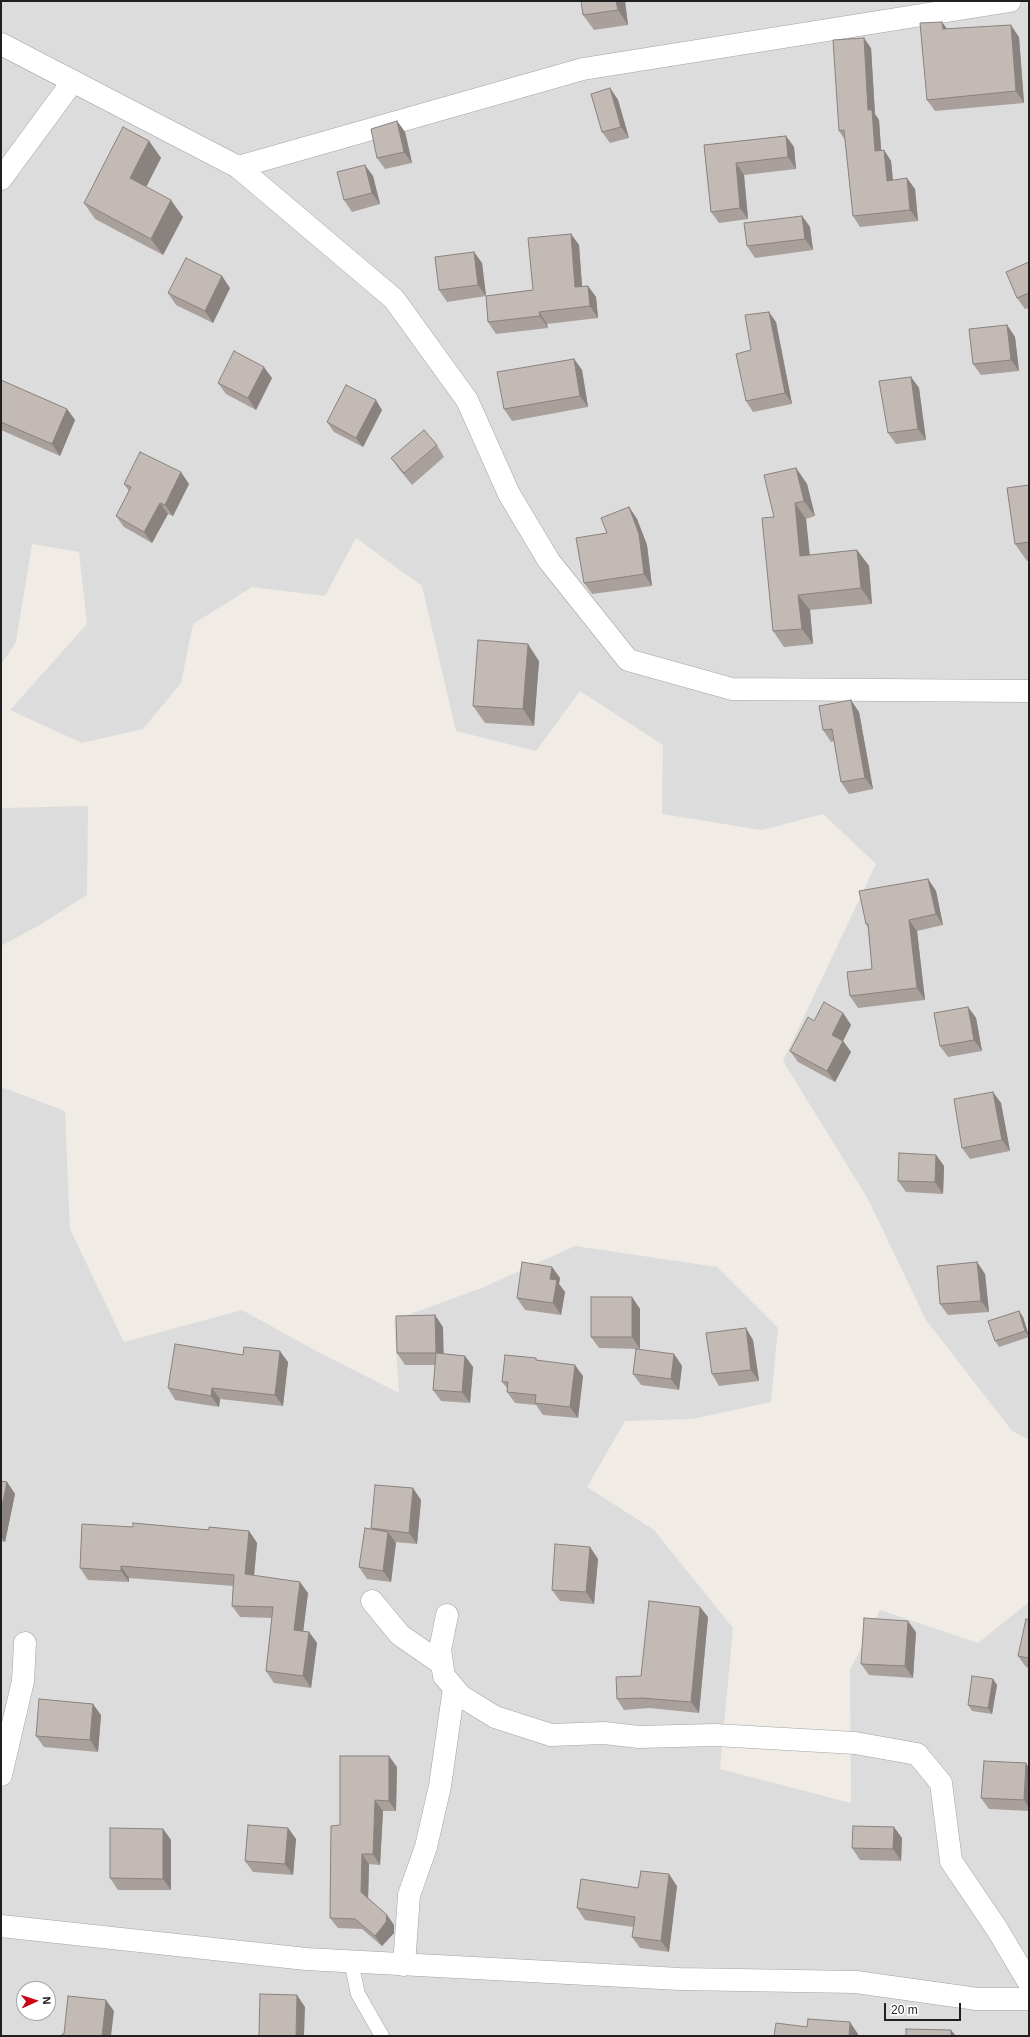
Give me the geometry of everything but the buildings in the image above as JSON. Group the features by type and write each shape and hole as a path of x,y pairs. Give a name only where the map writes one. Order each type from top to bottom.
{"street":[{"path":"238,167 583,69 1010,1"},
{"path":"1,44 238,167 394,299 467,400 509,494 549,561 628,660 732,689 1029,691"},
{"path":"1,179 73,81"},
{"path":"372,1601 400,1635 442,1664"},
{"path":"447,1615 440,1650 444,1676 454,1688 461,1696 495,1717 551,1735 604,1733 639,1737 722,1735 855,1743 918,1754 941,1783 951,1861 997,1929 1029,1983"},
{"path":"1,1775 23,1681 25,1643"},
{"path":"404,1965 409,1895 426,1847 440,1786 454,1688"},
{"path":"1,1926 298,1959 680,1979 856,1982 977,1999 1029,1999"}],"lane":[{"path":"351,1962 358,1994 382,2036"}],"shaded area":[{"path":"1,1 1029,1 1029,1440 1012,1431 926,1320 868,1199 783,1061 876,864 823,814 762,830 662,814 663,745 580,691 536,751 456,731 422,586 356,538 325,596 252,587 193,624 181,683 143,729 82,743 10,710 87,624 79,552 32,544 16,642 1,665"},
{"path":"88,806 87,895 38,926 1,946 1,808"},
{"path":"1,1087 65,1111 70,1229 124,1342 242,1310 318,1352 399,1393 394,1320 484,1287 575,1246 717,1267 778,1328 771,1402 692,1419 625,1421 587,1487 654,1530 733,1628 720,1769 851,1803 850,1670 880,1610 978,1643 1029,1602 1029,2036 1,2036"}]}
